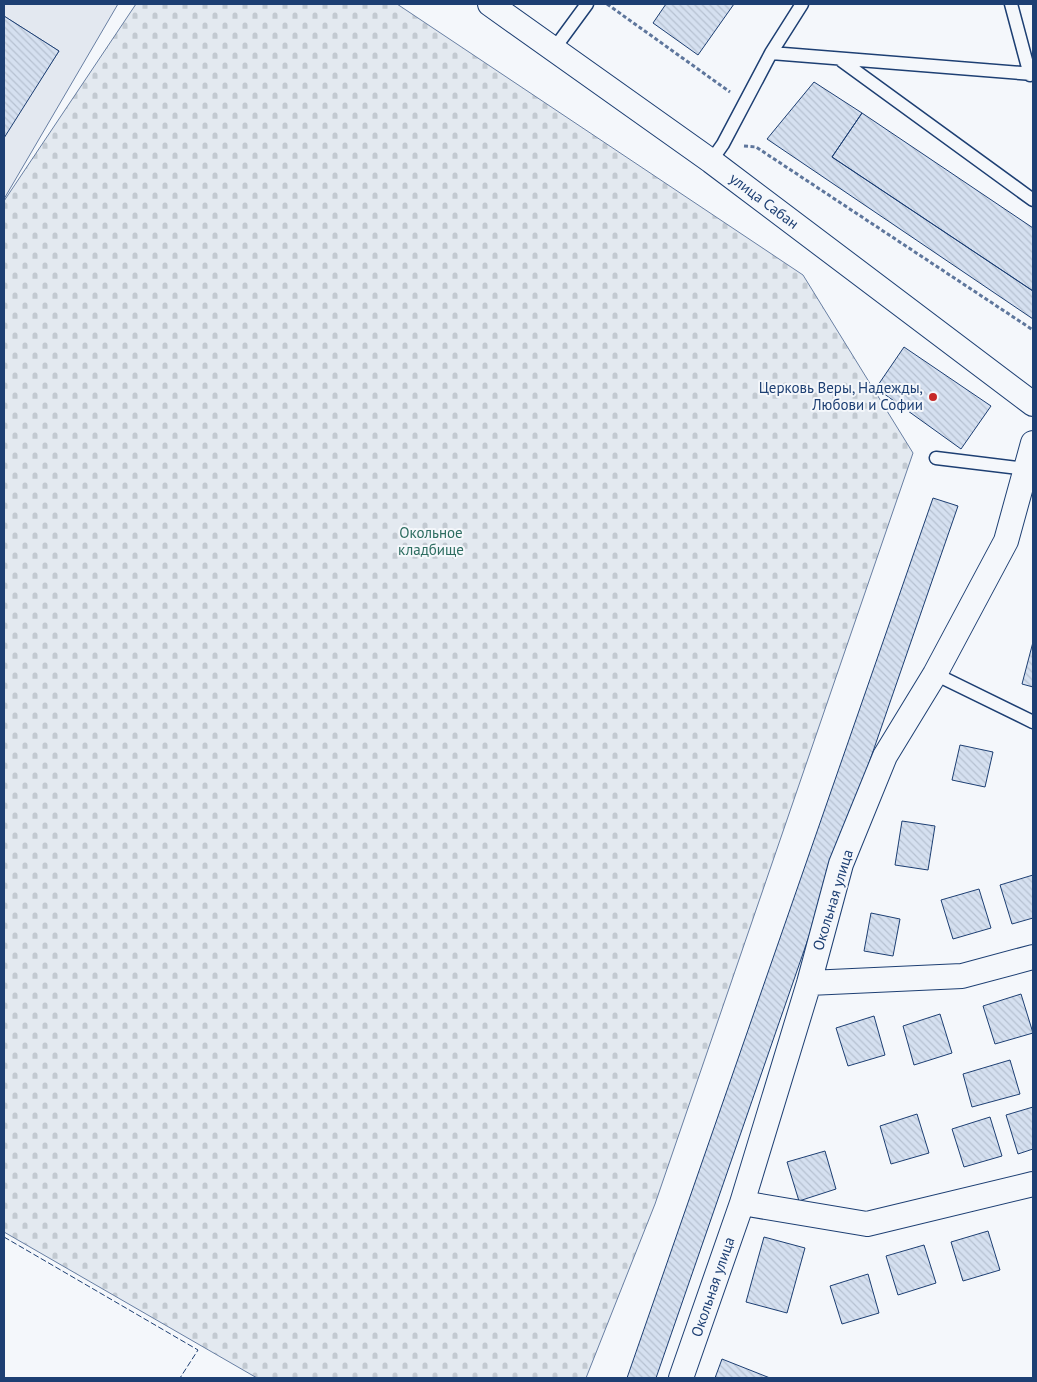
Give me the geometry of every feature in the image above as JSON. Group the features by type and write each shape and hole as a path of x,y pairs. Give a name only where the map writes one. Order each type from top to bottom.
{"street":[{"name":"улица Сабан","path":"490,4 554,49 717,152 1033,404"},
{"name":"Окольная улица","path":"681,1378 742,1203 808,983 841,864 881,765 935,674 1006,541 1033,443"},
{"path":"808,983 962,976 1033,957"},
{"path":"742,1203 867,1224 1033,1184"}],"lane":[{"path":"554,49 587,4"},
{"path":"717,152 771,53 802,4"},
{"path":"771,53 842,61 1032,75 1011,4"},
{"path":"842,61 1033,200"},
{"path":"936,458 1026,469"},
{"path":"935,674 1033,722"}],"path":[{"path":"607,4 745,102"},
{"path":"717,152 756,147 1033,330"}],"green space":[{"name":"Окольное кладбище","path":"136,4 397,4 803,275 913,453 655,1204 586,1378 257,1378 4,1232 4,201"}],"shaded area":[{"path":"4,4 118,4 4,199 4,136 59,51 4,16"}],"building":[{"path":"666,4 734,4 698,55 653,23"},
{"path":"4,16 59,51 4,138"},
{"path":"814,82 862,113 832,157 1033,291 1033,319 767,139"},
{"path":"862,113 1033,228 1033,291 832,157"},
{"name":"Церковь Веры, Надежды, Любови и Софии","path":"904,347 991,406 961,449 876,388"},
{"path":"933,498 958,506 656,1378 627,1378"},
{"path":"1033,642 1033,687 1022,684"},
{"path":"960,745 993,752 985,787 952,780"},
{"path":"902,821 935,826 928,870 895,865"},
{"path":"1033,875 1033,918 1012,924 1000,885"},
{"path":"979,889 991,928 953,939 941,900"},
{"path":"871,913 900,919 893,956 864,951"},
{"path":"1021,994 1033,1033 995,1044 983,1006"},
{"path":"940,1014 952,1053 914,1065 903,1026"},
{"path":"874,1016 885,1055 848,1066 836,1028"},
{"path":"1010,1060 1020,1094 972,1107 963,1074"},
{"path":"1033,1107 1033,1149 1018,1154 1006,1115"},
{"path":"917,1114 929,1153 891,1164 880,1126"},
{"path":"990,1117 1002,1156 964,1167 952,1129"},
{"path":"825,1151 836,1189 799,1201 787,1162"},
{"path":"988,1231 1000,1270 963,1281 951,1242"},
{"path":"764,1237 805,1248 787,1313 746,1302"},
{"path":"924,1245 936,1283 898,1295 886,1256"},
{"path":"868,1274 879,1313 842,1324 830,1286"},
{"path":"722,1359 770,1378 715,1378"}],"fence":[{"path":"4,1237 198,1350 180,1378"}],"place":[{"name":"Церковь Веры, Надежды, Любови и Софии","path":"933,397"}]}
